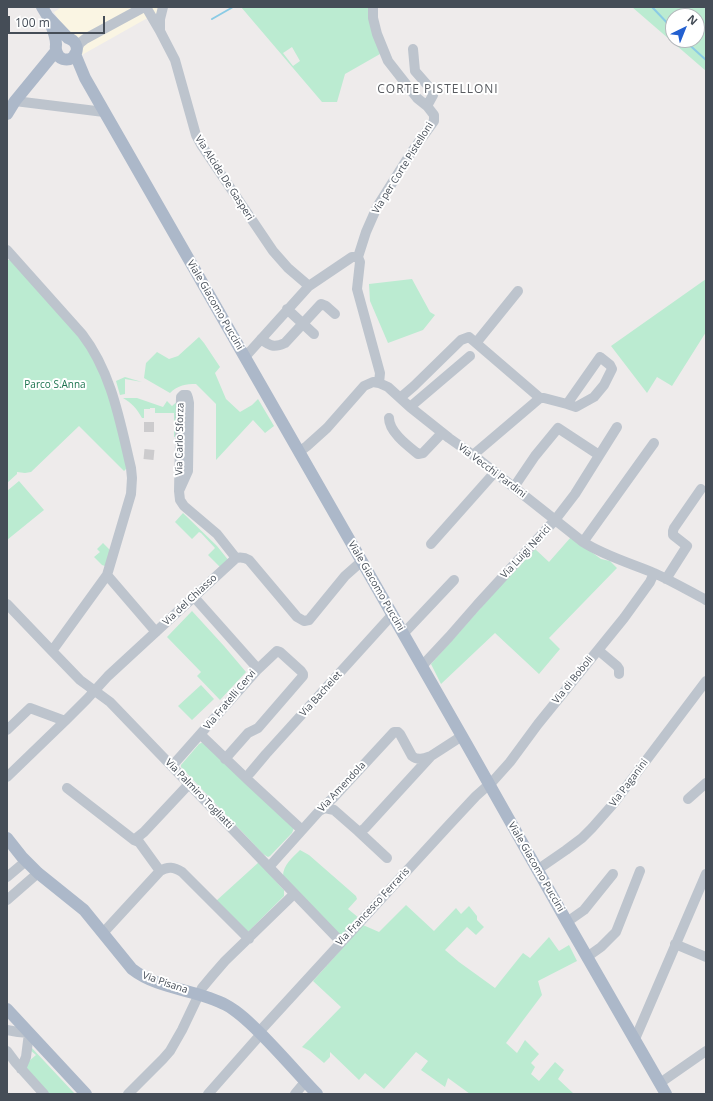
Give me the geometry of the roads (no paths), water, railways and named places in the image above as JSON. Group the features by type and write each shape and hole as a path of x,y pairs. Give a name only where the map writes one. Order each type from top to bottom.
{"main road":[{"name":"Viale Giacomo Puccini","path":"45,12 54,33 69,48 104,112 462,736 566,922 666,1094"},
{"path":"7,114 15,101 32,80 69,48"},
{"name":"Via Pisana","path":"7,838 38,873 78,904 89,915 123,959 136,972 161,983 200,994 230,1007 240,1014 260,1033 317,1094"},
{"path":"7,1010 86,1094"}],"street":[{"name":"Via Alcide De Gasperi","path":"69,48 145,7 176,60 196,135 202,146 273,251 288,268 309,286"},
{"path":"160,31 160,19 163,7"},
{"name":"Via per Corte Pistelloni","path":"373,7 373,18 377,34 388,61 416,98 427,106 434,115 434,121 411,153 377,207 366,232 358,257 360,262 357,289 380,373 379,383"},
{"path":"413,49 415,72 429,87 433,95 427,106"},
{"path":"15,101 104,112"},
{"path":"9,253 87,340 105,372 112,392 131,468 131,494 107,575 52,651"},
{"path":"245,357 309,286 352,258 358,257"},
{"path":"476,344 518,291"},
{"path":"261,339 271,346 279,346 285,343 321,304 326,306 335,314"},
{"path":"287,309 314,334"},
{"path":"400,398 462,340 469,337 540,398 576,407 594,397 604,385 612,369 610,364 600,357 567,404"},
{"path":"410,407 470,356"},
{"path":"299,452 327,428 364,386 373,382 379,383"},
{"name":"Via Vecchi Pardini","path":"379,383 388,387 442,433 495,472 583,542 603,553 654,573 706,600"},
{"name":"Via Carlo Sforza","path":"179,490 188,472 189,403 187,395 183,394 181,396 179,490 180,500 184,506 217,534 236,558"},
{"path":"473,455 540,398"},
{"path":"389,418 390,426 394,432 418,454 423,453 442,433"},
{"name":"Via Luigi Nerici","path":"422,666 555,520 575,494 617,427"},
{"path":"514,488 535,456 558,428 599,455"},
{"path":"583,542 654,443"},
{"path":"431,544 495,472"},
{"path":"666,579 687,546 673,535 674,528 701,488"},
{"path":"236,558 241,557 249,560 297,616 304,621 309,620 345,576 362,561"},
{"name":"Via del Chiasso","path":"7,777 96,690 108,676 236,558"},
{"name":"Via di Boboli","path":"489,784 494,781 510,762 538,724 624,618 650,582 654,573"},
{"path":"107,575 156,632"},
{"path":"403,634 454,580"},
{"name":"Via Fratelli Cervi","path":"172,766 258,669 194,597"},
{"name":"Via Palmiro Togliatti","path":"7,604 80,680 96,690 110,702 341,942"},
{"name":"Via Bachelet","path":"250,773 392,615"},
{"path":"598,650 619,668 620,674"},
{"path":"225,758 248,733 258,728 303,676 301,671 277,651 258,669"},
{"name":"Via Paganini","path":"537,870 571,846 592,828 614,803 706,681"},
{"path":"7,730 30,708 65,721"},
{"name":"Via Amendola","path":"269,867 319,811 333,798 394,732 398,732 400,734 412,756 415,772 411,779"},
{"path":"201,735 302,830"},
{"path":"358,831 365,828 431,756 462,736"},
{"path":"412,756 419,759 431,756"},
{"path":"688,799 706,783"},
{"path":"134,840 144,832 189,784"},
{"name":"Via Francesco Ferraris","path":"208,1094 341,942 476,796 489,784"},
{"path":"67,788 134,840 139,842 164,869"},
{"path":"333,798 332,804 334,810"},
{"path":"319,811 325,808 334,810 387,858"},
{"path":"7,877 26,861"},
{"path":"103,933 164,869 177,868 249,938"},
{"path":"587,957 601,947 616,932 640,871"},
{"path":"7,900 38,873"},
{"path":"566,922 584,910 613,874"},
{"path":"635,1039 675,944 703,888 706,874"},
{"path":"128,1094 170,1050 182,1030 202,988 249,938 294,894"},
{"path":"675,944 706,957"},
{"path":"7,1030 29,1033 26,1057 21,1069"},
{"path":"7,1051 44,1094"},
{"path":"660,1083 706,1051"},
{"path":"295,1094 305,1082"}],"waterway":[{"path":"212,19 233,7"},
{"path":"652,7 665,21"},
{"path":"693,48 706,60"}],"tunnel":[{"path":"144,427 155,427"},
{"path":"144,454 154,455"}],"district":[{"name":"CORTE PISTELLONI","path":"438,90"}],"park label":[{"name":"Parco S.Anna","path":"55,385"}]}
